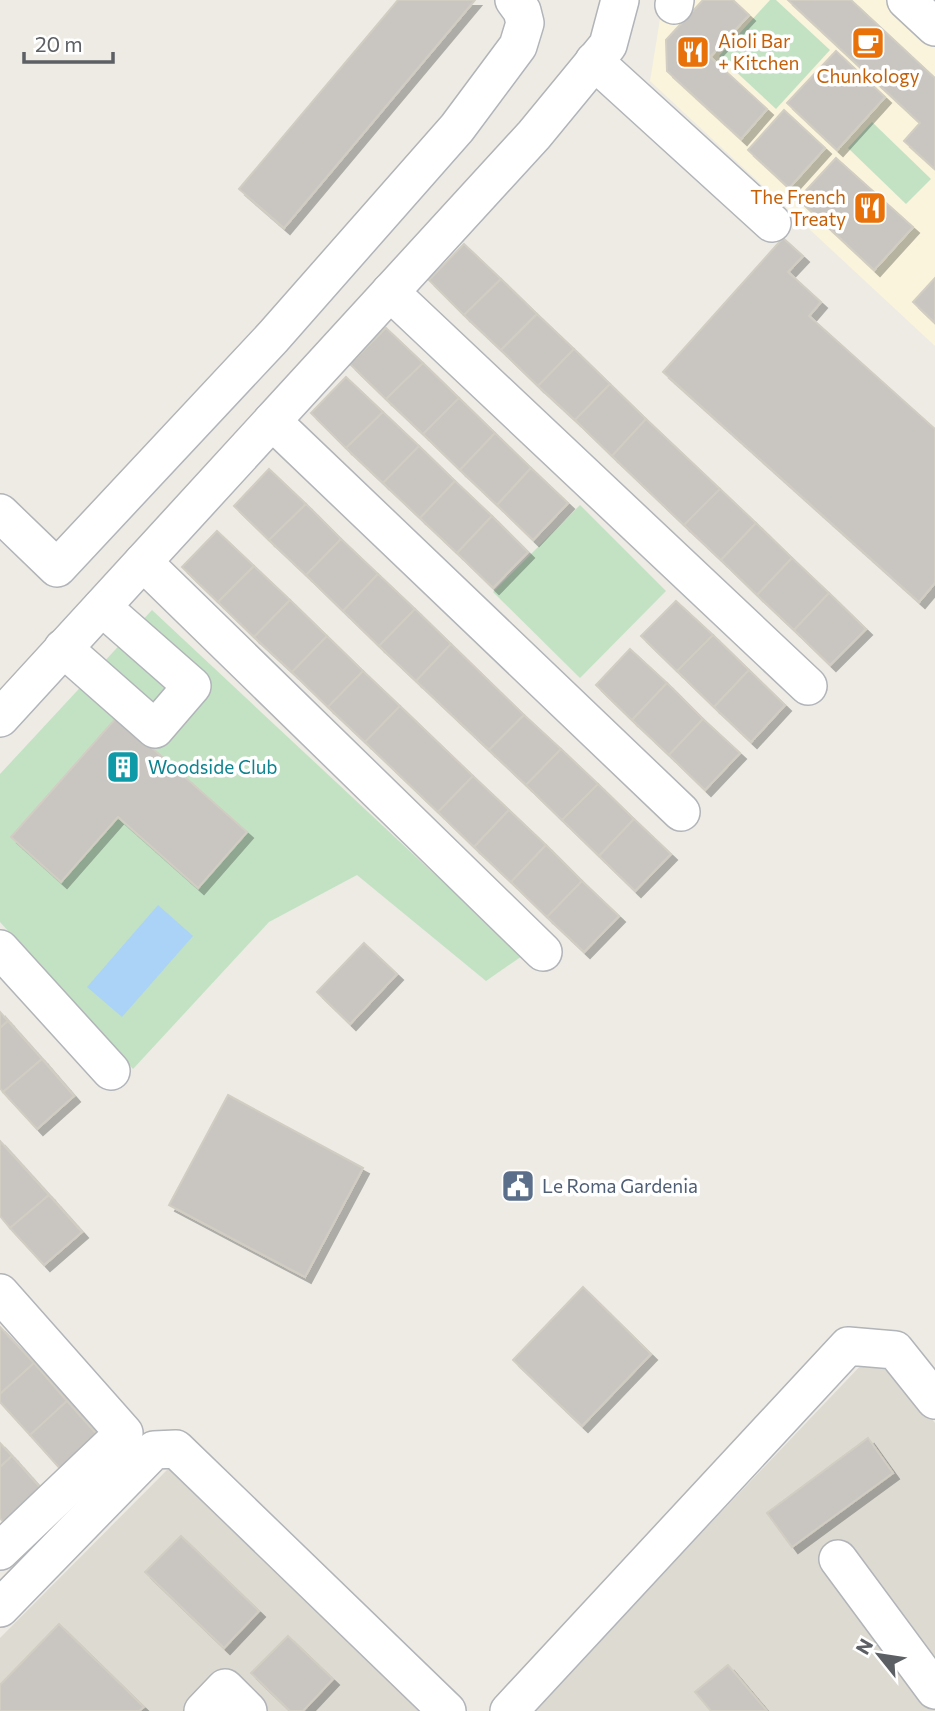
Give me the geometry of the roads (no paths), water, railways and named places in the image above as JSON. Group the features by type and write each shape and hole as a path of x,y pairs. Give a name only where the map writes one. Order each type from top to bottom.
{"street":[{"path":"0,513 57,568 273,337 457,128 518,46 525,23 522,11 514,0"},
{"path":"0,718 534,135 607,45 620,0"},
{"path":"906,0 935,27"},
{"path":"594,61 772,223"},
{"path":"390,292 808,686"},
{"path":"272,421 681,812"},
{"path":"143,562 543,952"},
{"path":"64,648 155,729 192,686 102,607"},
{"path":"0,948 111,1071"},
{"path":"0,1293 124,1433 0,1551"},
{"path":"509,1711 848,1346 895,1350 935,1400"},
{"path":"0,1608 154,1450 176,1449 447,1711"},
{"path":"838,1559 935,1690"},
{"path":"203,1711 225,1688 248,1711"}],"water":[{"path":"158,905 193,936 122,1017 87,987"}],"place":[{"name":"Chunkology","path":"868,43"},
{"name":"Aioli Bar + Kitchen","path":"693,52"},
{"name":"The French Treaty","path":"870,208"},
{"name":"Woodside Club","path":"123,767"},
{"name":"Le Roma Gardenia","path":"518,1186"}]}
